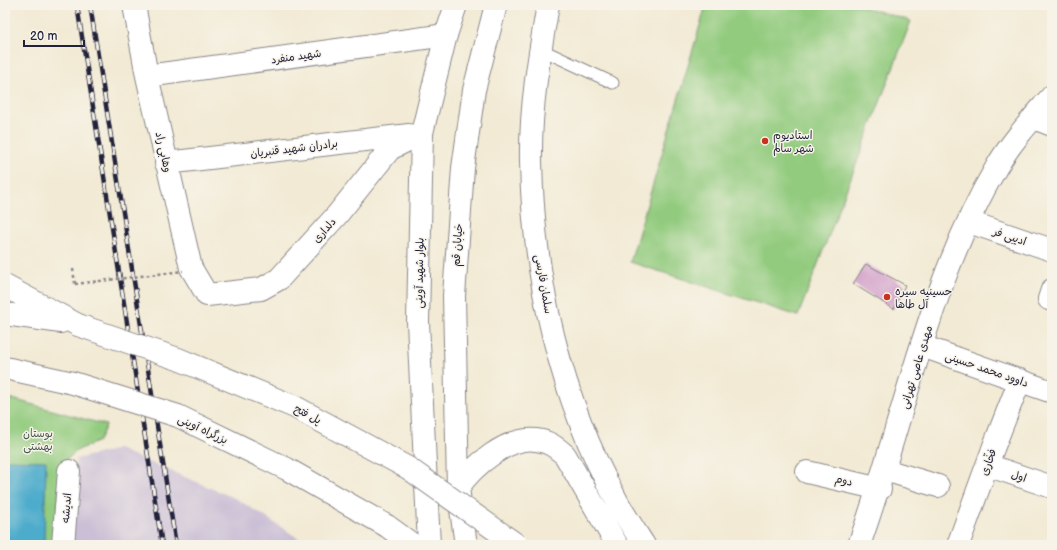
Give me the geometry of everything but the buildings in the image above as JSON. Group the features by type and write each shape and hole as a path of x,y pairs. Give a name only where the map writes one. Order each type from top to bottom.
{"main road":[{"name":"وهابی راد","path":"134,5 147,76 191,268 207,295"},
{"name":"بلوار شهید آوینی","path":"429,545 418,322 422,133 446,35 456,5"},
{"name":"خیابان قم","path":"458,488 454,296 463,168 474,90 496,5"},
{"name":"سلمان فارسی","path":"548,5 540,50 533,113 531,160 535,230 548,311 572,400 590,446 617,501 644,545"},
{"name":"شهید منفرد","path":"147,76 446,35"},
{"name":"مهدی عاصی تهرانی","path":"859,545 882,479 922,346 951,259 996,167 1043,121 1052,96"},
{"name":"برادران شهید قنبریان","path":"166,163 422,133"},
{"name":"دلداری","path":"207,295 261,289 279,279 337,215 390,149 422,133"},
{"name":"ادیبی فر","path":"969,222 1052,250"},
{"path":"5,286 78,325"},
{"path":"1052,290 1049,299 1052,300"},
{"path":"5,314 78,325"},
{"name":"پل فتح","path":"78,325 178,359 295,407 408,468 517,545"},
{"name":"داوود محمد حسینی","path":"922,346 1052,392"},
{"name":"بزرگراه آوینی","path":"5,368 73,383 178,416 287,469 387,526 413,545"},
{"name":"فخّاری","path":"958,545 1020,380"},
{"path":"466,545 458,488 467,476 496,451 518,442 535,439 553,445 565,455 617,545"},
{"name":"اول","path":"987,465 1052,487"},
{"name":"اندیشه","path":"63,545 69,471"},
{"name":"دوم","path":"808,472 882,479"},
{"path":"882,479 938,486"}],"lane":[{"path":"540,50 613,84"}],"path":[{"path":"73,269 75,284 183,272"}],"shaded area":[{"path":"118,449 237,499 309,545 69,545 76,459"}],"green space":[{"name":"استادیوم شهر سالم","path":"706,5 857,5 911,21 798,316 630,262"},
{"name":"بوستان بهشتی","path":"5,397 106,425 99,441 78,450 61,464 55,545 5,545"}],"water":[{"path":"5,460 46,461 44,545 5,545"}],"railway":[{"path":"77,5 162,545"},
{"path":"90,5 176,545"}],"place":[{"name":"استادیوم شهر سالم","path":"765,141"},
{"name":"حسینیه سیره آل طاها","path":"887,297"}]}
